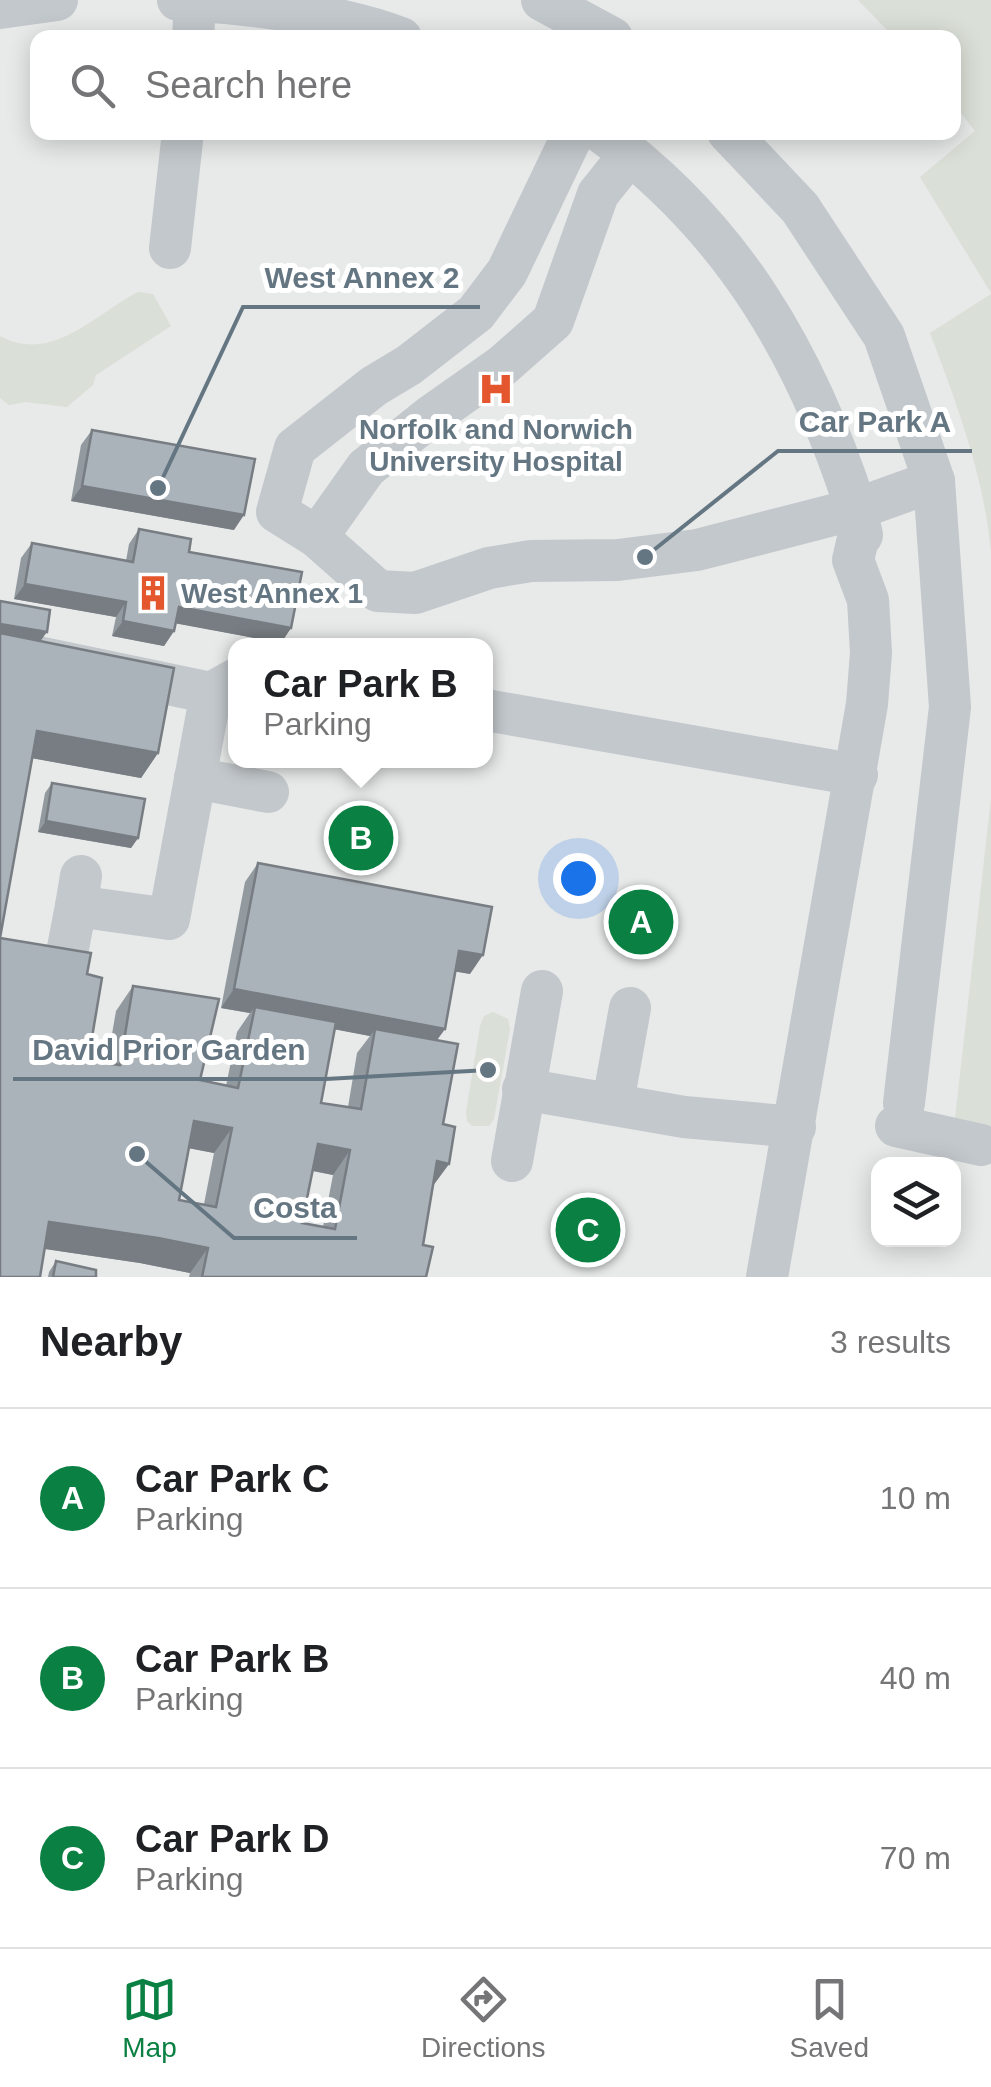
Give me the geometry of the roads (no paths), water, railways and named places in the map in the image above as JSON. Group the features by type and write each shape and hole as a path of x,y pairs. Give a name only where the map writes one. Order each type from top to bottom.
{"lane":[{"path":"0,8 57,0"},
{"path":"178,0 332,20 370,30"},
{"path":"542,0 595,30"},
{"path":"194,30 196,1"},
{"path":"170,248 182,140"},
{"path":"570,140 507,272 476,313 296,448 276,512 317,537 378,591 415,593 489,568 530,561 618,560 697,550 858,519 934,481"},
{"path":"736,140 800,208 884,336 934,481 950,708 900,1114 981,1145"},
{"path":"317,537 366,468 502,366 553,321 615,143 685,202 770,314 832,438 874,570 868,600 872,653 857,775 767,1277"},
{"path":"0,649 224,686 195,778 169,919 78,891 64,969"},
{"path":"493,711 857,775"},
{"path":"195,778 268,792"},
{"path":"512,1161 542,991"},
{"path":"612,1102 630,1008"},
{"path":"523,1088 684,1117 795,1127"}],"place":[{"name":"Norfolk and Norwich University Hospital","path":"496,389"},
{"name":"West Annex 2","path":"158,488"},
{"name":"Car Park A","path":"645,557"},
{"name":"West Annex 1","path":"153,593"},
{"name":"Car Park B","path":"361,838"},
{"name":"Car Park C","path":"641,922"},
{"name":"David Prior Garden","path":"488,1070"},
{"name":"Costa","path":"137,1154"},
{"name":"Car Park D","path":"588,1230"}]}
